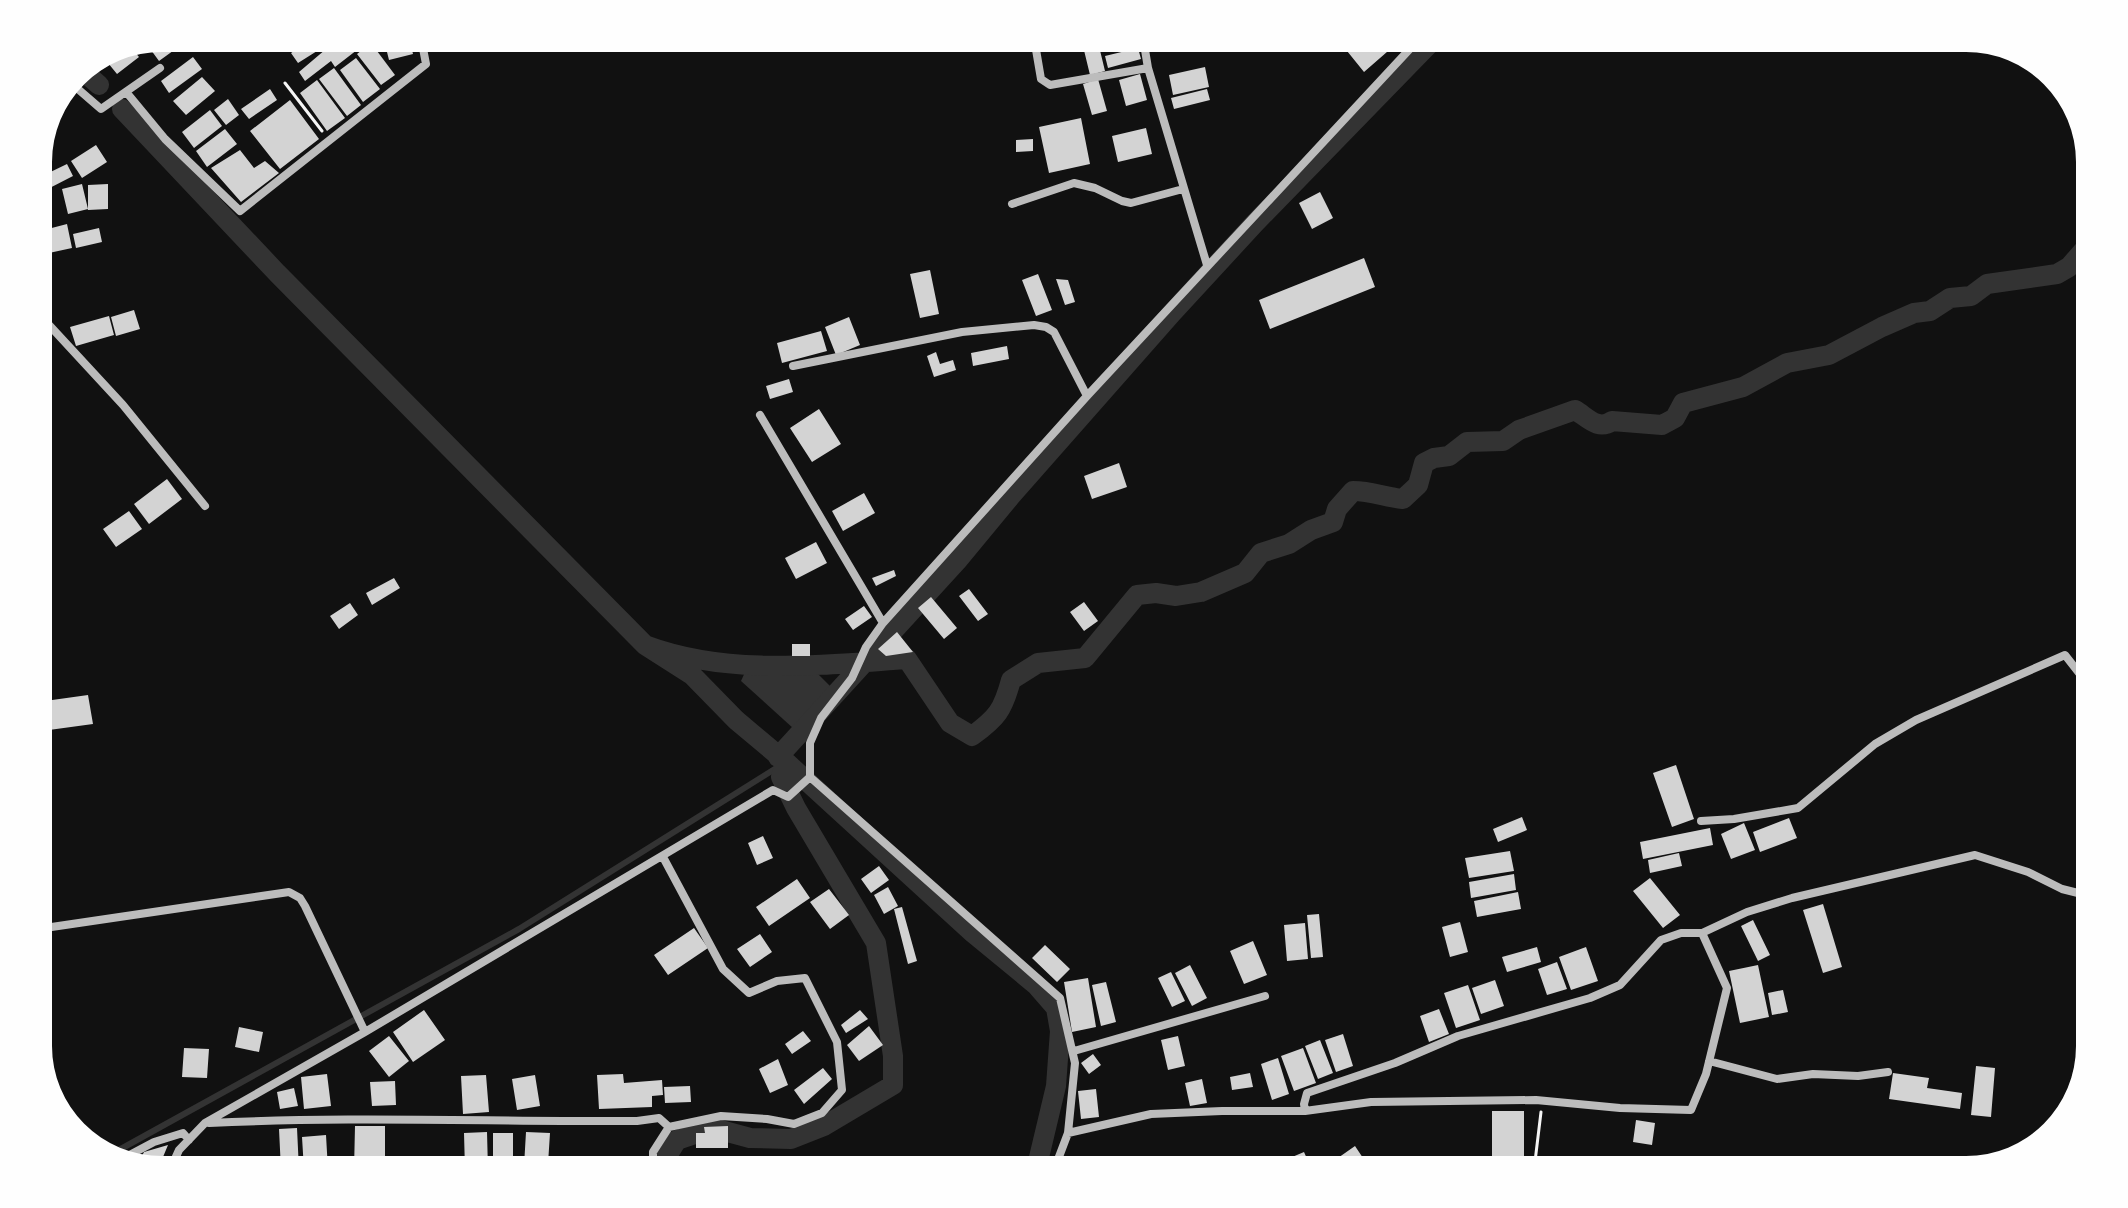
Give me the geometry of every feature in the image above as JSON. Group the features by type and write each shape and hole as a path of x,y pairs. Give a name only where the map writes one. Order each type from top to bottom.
{"street":[{"path":"127,93 165,139 240,211 426,64 424,52"},
{"path":"1036,52 1041,79 1050,85 1148,68"},
{"path":"1145,52 1207,265"},
{"path":"176,1156 205,1123 365,1032 773,790 788,797 810,777 810,743 821,718 852,678 860,658 883,623 1207,265 1407,52"},
{"path":"79,90 101,109 160,68"},
{"path":"1012,204 1074,183 1131,203 1183,189"},
{"path":"793,366 962,332 1034,325 1054,332 1087,396"},
{"path":"52,328 123,405 205,506"},
{"path":"760,415 883,623"},
{"path":"1701,821 1734,819 1798,808 1875,744 1916,720 2065,655 2076,669"},
{"path":"810,777 1060,998 1074,1051 1074,1088 1068,1133 1059,1156"},
{"path":"1305,1111 1307,1093 1395,1063 1458,1036 1590,998 1620,985 1661,940 1681,933 1702,933 1747,912 1792,898 1975,855 2028,872 2076,892"},
{"path":"653,1156 669,1127 721,1116 794,1124 822,1113 842,1090 837,1042 805,978 777,981 749,993 723,969 663,857"},
{"path":"52,927 289,892 300,898 305,906 365,1032"},
{"path":"1068,1133 1151,1114 1305,1111 1371,1102 1541,1100 1620,1108 1691,1110 1709,1061 1727,988 1702,933"},
{"path":"1074,1051 1265,996"},
{"path":"1709,1061 1777,1079 1813,1074 1858,1076 1888,1072"},
{"path":"205,1123 285,1119 475,1122 637,1121 659,1118 669,1127"},
{"path":"135,1152 183,1133 189,1140"}],"path":[{"path":"285,83 329,141"},
{"path":"1535,1156 1541,1100"}],"shaded area":[{"path":"746,670 815,671 831,687 794,729 741,681"}],"building":[{"path":"171,52 159,61 153,53"},
{"path":"292,52 315,52 298,63"},
{"path":"323,52 354,52 335,67 331,61 305,81 299,72"},
{"path":"378,52 395,75 381,85 357,54"},
{"path":"387,52 412,52 413,54 389,60"},
{"path":"1084,52 1100,52 1105,71 1090,75"},
{"path":"1139,52 1141,59 1108,68 1105,56"},
{"path":"1348,52 1387,52 1364,72"},
{"path":"139,57 117,74 110,66 127,58"},
{"path":"193,57 202,69 169,93 161,81"},
{"path":"356,58 380,89 363,102 340,70"},
{"path":"1205,67 1209,87 1173,95 1169,75"},
{"path":"334,68 361,105 347,116 319,79"},
{"path":"1140,74 1147,100 1126,106 1119,80"},
{"path":"202,77 215,91 186,115 173,101"},
{"path":"1098,79 1107,111 1092,115 1083,84"},
{"path":"317,80 345,118 327,131 300,93"},
{"path":"270,89 277,100 249,119 241,109"},
{"path":"1207,89 1210,100 1174,109 1171,98"},
{"path":"228,99 239,115 226,125 214,110"},
{"path":"290,100 319,139 280,169 250,131"},
{"path":"210,110 222,126 194,148 182,132"},
{"path":"1081,118 1090,164 1049,173 1039,127"},
{"path":"1146,128 1152,154 1118,162 1112,136"},
{"path":"225,129 237,144 207,167 196,151"},
{"path":"1033,139 1033,151 1016,152 1016,140"},
{"path":"96,145 107,162 82,178 71,161"},
{"path":"240,150 254,168 265,161 279,173 241,202 211,168"},
{"path":"67,164 73,176 52,187 52,171"},
{"path":"82,184 88,209 68,214 62,189"},
{"path":"108,184 108,209 88,210 88,185"},
{"path":"1320,192 1333,218 1312,229 1299,203"},
{"path":"67,224 72,248 52,252 52,228"},
{"path":"99,228 102,242 76,248 73,234"},
{"path":"1364,258 1375,287 1270,329 1259,300"},
{"path":"930,270 939,314 920,318 910,274"},
{"path":"1038,274 1052,310 1036,316 1022,280"},
{"path":"1056,279 1068,280 1075,302 1065,305"},
{"path":"134,310 140,329 116,336 111,317"},
{"path":"109,316 114,335 76,346 70,327"},
{"path":"849,317 860,345 836,355 825,327"},
{"path":"821,331 827,351 782,363 777,343"},
{"path":"1007,346 1009,359 973,366 971,353"},
{"path":"936,352 940,364 953,360 956,370 934,377 927,356"},
{"path":"789,379 793,392 770,399 766,386"},
{"path":"819,409 841,444 812,462 790,428"},
{"path":"1119,463 1127,487 1092,499 1084,476"},
{"path":"167,479 182,499 149,524 134,504"},
{"path":"864,493 875,513 843,531 832,511"},
{"path":"129,511 142,529 116,547 103,529"},
{"path":"816,542 827,563 796,579 785,558"},
{"path":"894,570 896,576 876,586 872,578"},
{"path":"394,578 400,588 372,605 366,593"},
{"path":"969,589 988,614 978,621 959,596"},
{"path":"931,597 957,628 944,639 918,608"},
{"path":"1084,602 1098,621 1084,631 1070,612"},
{"path":"350,603 358,615 339,629 330,616"},
{"path":"864,606 872,617 853,630 845,619"},
{"path":"897,632 913,652 886,656 878,649"},
{"path":"792,644 810,644 810,656 792,656"},
{"path":"88,695 93,724 52,730 52,700"},
{"path":"1676,765 1694,819 1672,827 1653,773"},
{"path":"1522,817 1527,830 1498,842 1493,829"},
{"path":"1789,818 1797,838 1760,852 1753,832"},
{"path":"1744,823 1755,850 1731,859 1721,834"},
{"path":"1710,828 1713,845 1643,859 1640,842"},
{"path":"763,836 773,858 757,865 748,843"},
{"path":"1510,851 1514,871 1469,878 1465,858"},
{"path":"1679,853 1682,866 1650,873 1648,860"},
{"path":"879,866 889,880 871,893 861,879"},
{"path":"1514,874 1516,890 1471,898 1469,882"},
{"path":"1650,878 1680,915 1663,928 1633,891"},
{"path":"797,879 810,898 769,926 756,907"},
{"path":"888,887 898,906 884,914 874,895"},
{"path":"829,889 849,915 830,929 810,902"},
{"path":"1518,892 1521,909 1477,917 1474,901"},
{"path":"1823,904 1842,967 1823,973 1803,910"},
{"path":"902,907 917,961 908,964 894,909"},
{"path":"1319,914 1323,957 1311,958 1307,915"},
{"path":"1753,920 1770,955 1758,961 1741,926"},
{"path":"1460,922 1468,952 1450,957 1442,927"},
{"path":"1305,923 1308,959 1287,961 1284,925"},
{"path":"694,928 708,948 668,975 654,955"},
{"path":"760,934 772,952 750,967 737,949"},
{"path":"1253,941 1267,975 1244,984 1230,951"},
{"path":"1045,945 1070,969 1057,982 1032,958"},
{"path":"1537,947 1541,962 1507,972 1502,957"},
{"path":"1586,947 1598,981 1571,990 1559,957"},
{"path":"1557,962 1567,989 1547,995 1538,969"},
{"path":"1190,965 1207,998 1192,1006 1175,973"},
{"path":"1758,965 1769,1017 1740,1023 1729,971"},
{"path":"1171,972 1185,1001 1172,1007 1158,978"},
{"path":"1088,978 1096,1027 1072,1032 1064,982"},
{"path":"1495,980 1504,1006 1481,1014 1472,988"},
{"path":"1106,982 1116,1022 1101,1026 1092,985"},
{"path":"1468,985 1480,1020 1456,1028 1444,993"},
{"path":"1783,990 1788,1012 1772,1015 1768,993"},
{"path":"1439,1009 1449,1034 1429,1042 1420,1016"},
{"path":"424,1010 445,1040 413,1062 393,1032"},
{"path":"860,1010 868,1019 846,1033 841,1025"},
{"path":"869,1026 883,1045 859,1061 847,1045"},
{"path":"239,1027 263,1032 259,1052 235,1047"},
{"path":"803,1031 811,1041 792,1054 785,1044"},
{"path":"1343,1034 1353,1066 1336,1072 1325,1040"},
{"path":"389,1036 409,1061 389,1077 369,1051"},
{"path":"1178,1036 1185,1066 1168,1070 1161,1040"},
{"path":"1320,1040 1333,1073 1318,1079 1305,1046"},
{"path":"184,1048 209,1049 207,1078 182,1077"},
{"path":"1303,1048 1316,1083 1294,1091 1281,1056"},
{"path":"1093,1054 1101,1065 1089,1074 1081,1063"},
{"path":"1278,1058 1289,1094 1272,1100 1261,1064"},
{"path":"778,1059 788,1085 770,1093 759,1069"},
{"path":"1976,1066 1995,1068 1991,1117 1971,1115"},
{"path":"823,1068 832,1079 804,1104 794,1090"},
{"path":"1250,1073 1253,1087 1232,1090 1230,1077"},
{"path":"1893,1073 1929,1078 1927,1088 1962,1093 1960,1109 1889,1099"},
{"path":"327,1074 331,1106 304,1109 301,1077"},
{"path":"623,1074 624,1083 662,1080 663,1095 652,1096 652,1107 599,1109 597,1075"},
{"path":"486,1075 489,1112 463,1114 461,1076"},
{"path":"535,1075 540,1106 517,1110 512,1079"},
{"path":"1202,1079 1207,1103 1190,1106 1185,1083"},
{"path":"395,1081 396,1105 372,1106 370,1082"},
{"path":"690,1086 691,1102 665,1103 664,1087"},
{"path":"294,1088 298,1106 280,1109 277,1092"},
{"path":"1096,1089 1099,1117 1081,1119 1078,1091"},
{"path":"1492,1111 1524,1111 1524,1156 1492,1156"},
{"path":"1636,1120 1655,1123 1652,1145 1633,1142"},
{"path":"355,1126 385,1126 385,1156 354,1156"},
{"path":"728,1126 728,1148 696,1148 696,1133 705,1133 704,1127"},
{"path":"297,1128 298,1156 280,1156 279,1129"},
{"path":"487,1132 488,1156 465,1156 464,1133"},
{"path":"526,1132 550,1133 549,1156 525,1156"},
{"path":"493,1133 513,1133 513,1156 493,1156"},
{"path":"326,1135 327,1156 303,1156 302,1137"},
{"path":"168,1145 163,1156 144,1152"},
{"path":"1355,1146 1362,1156 1341,1156"}],"waterway":[{"path":"778,757 957,561 1173,312 1421,52"},
{"path":"91,78 99,85"},
{"path":"122,109 277,273 645,645 692,675 736,720 973,933 1036,985 1056,1008 1060,1031 1056,1086 1039,1156"},
{"path":"645,645 677,655 741,665 808,665 907,659 950,723 972,736 998,712 1011,680 1038,663 1085,658 1137,595 1156,593 1176,596 1201,592 1245,573 1261,553 1289,544 1311,530 1333,522 1337,509 1353,491 1403,499 1418,485 1424,463 1449,456 1467,442 1503,441 1519,430 1575,410 1597,424 1612,421 1662,425 1675,418 1683,403 1743,387 1787,363 1829,355 1914,313 1930,311 1950,298 1971,296 1987,284 2057,274 2076,259"},
{"path":"122,1148 519,929 786,762"},
{"path":"667,1156 677,1140 713,1128 750,1138 791,1139 824,1126 893,1085 893,1056 876,943 796,808 781,777 786,762"}]}
